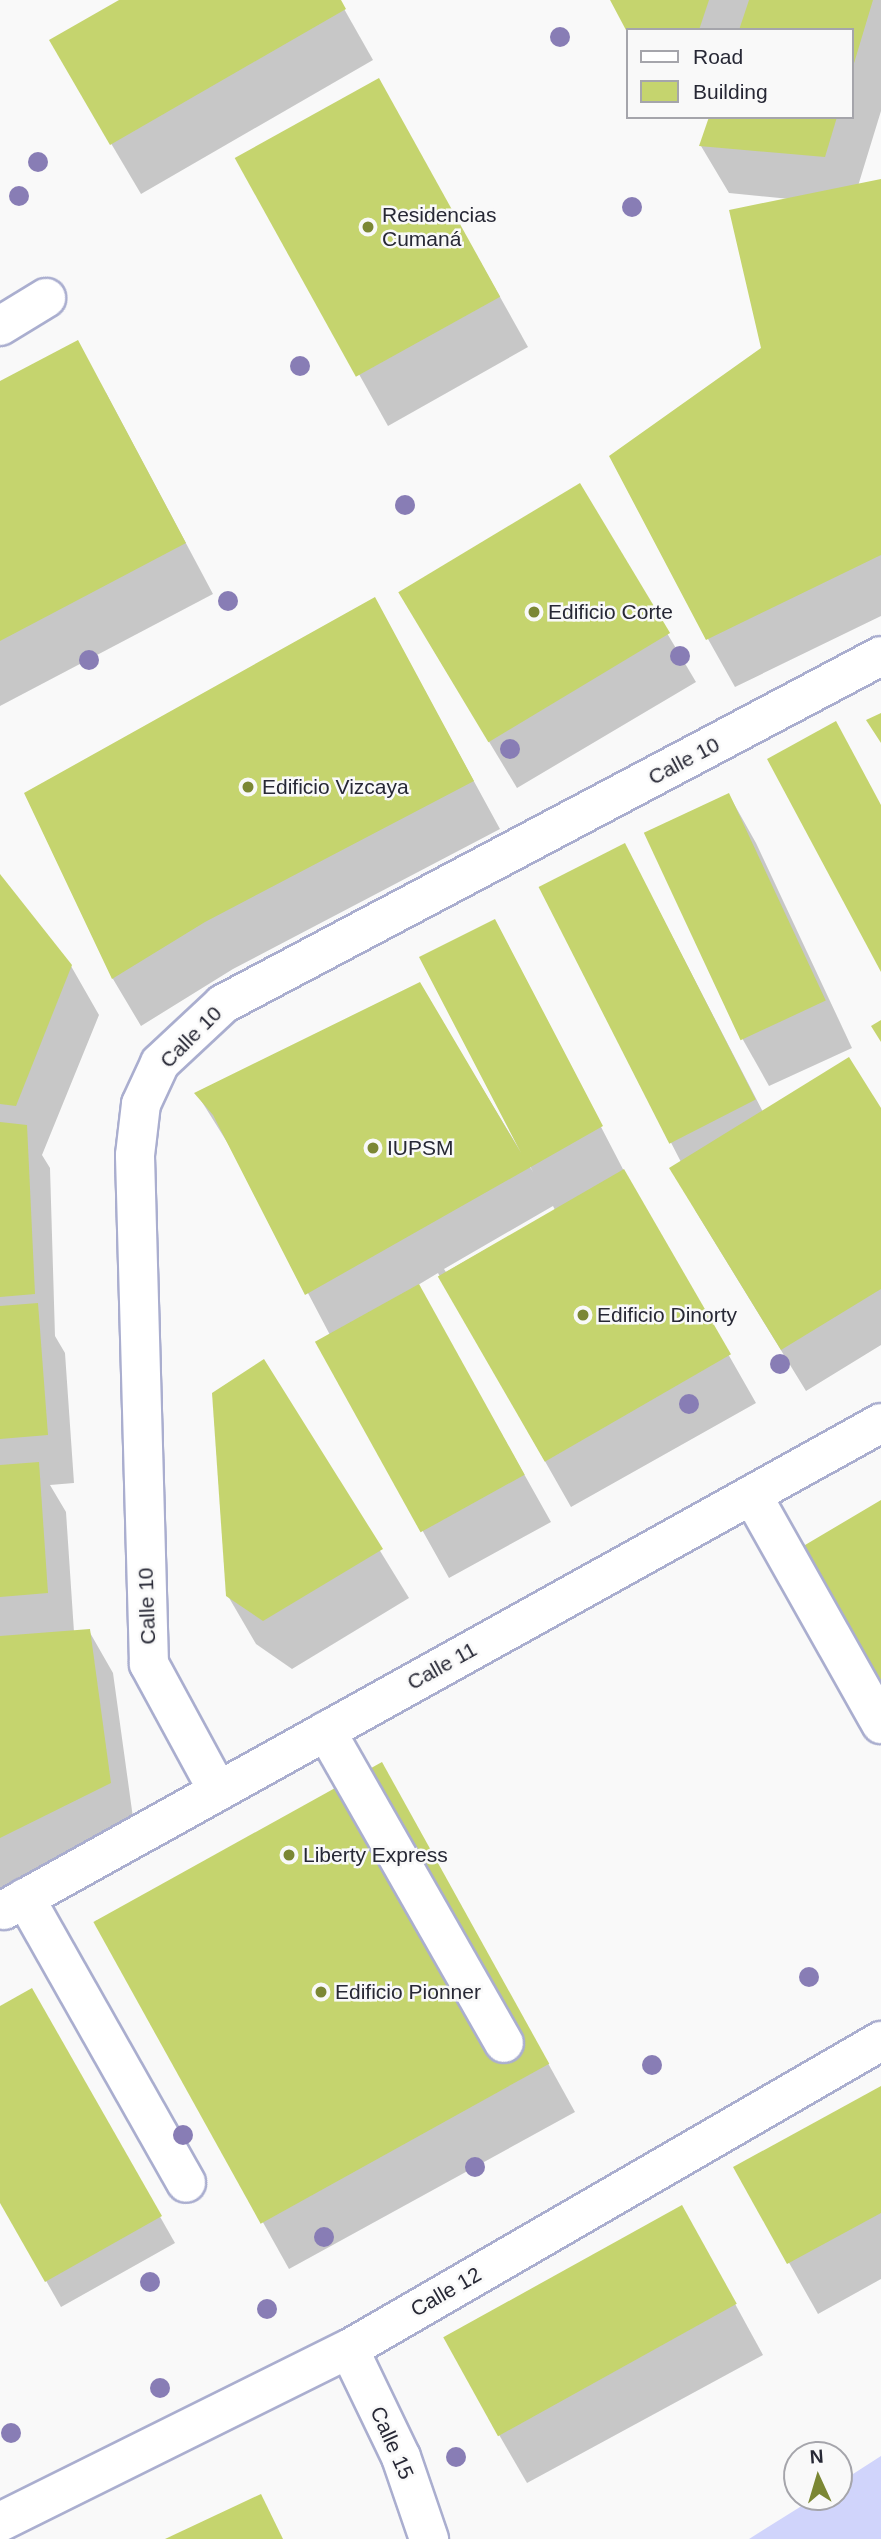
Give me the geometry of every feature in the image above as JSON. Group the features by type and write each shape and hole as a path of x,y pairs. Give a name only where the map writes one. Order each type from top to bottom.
{"street":[{"path":"0,326 46,298"},
{"name":"Calle 10","path":"218,1791 149,1664 135,1155 141,1104 160,1063 223,1004 881,656"},
{"name":"Calle 11","path":"186,2183 14,1904 881,1423"},
{"path":"752,1495 881,1724"},
{"path":"326,1731 504,2043"},
{"name":"Calle 12","path":"0,2522 349,2349 881,2041"},
{"name":"Calle 15","path":"349,2349 401,2457 429,2539"}],"shaded area":[{"path":"881,2456 881,2539 749,2539 794,2511 853,2511 853,2474"}],"building":[{"path":"119,0 341,0 346,9 110,145 49,40"},
{"path":"610,0 709,0 700,28 626,28 626,30"},
{"path":"749,0 873,0 853,67 853,28 740,28"},
{"name":"Residencias Cumaná","path":"379,78 500,297 356,377 235,158"},
{"path":"708,119 836,119 825,157 699,146"},
{"path":"881,179 881,555 706,640 609,456 761,348 729,210"},
{"path":"78,340 186,543 0,641 0,381"},
{"name":"Edificio Corte","path":"580,483 670,633 488,742 398,592"},
{"name":"Edificio Vizcaya","path":"375,597 474,781 205,922 112,979 24,793"},
{"path":"881,713 881,743 866,720"},
{"path":"836,721 881,805 881,972 767,759"},
{"path":"729,793 826,1001 741,1040 644,833"},
{"path":"625,843 756,1100 669,1144 539,887"},
{"path":"0,874 72,965 16,1106 0,1104"},
{"name":"IUPSM","path":"495,919 603,1126 305,1295 213,1115 194,1093 420,982 521,1153 419,957"},
{"path":"881,1020 881,1042 871,1026"},
{"path":"849,1057 881,1108 881,1289 781,1350 669,1168"},
{"path":"0,1122 27,1125 35,1294 0,1297"},
{"name":"Edificio Dinorty","path":"624,1169 731,1354 545,1462 438,1276"},
{"path":"419,1284 525,1475 421,1532 315,1342"},
{"path":"38,1303 48,1435 0,1439 0,1306"},
{"path":"264,1359 383,1549 263,1621 226,1596 212,1393"},
{"path":"39,1462 48,1593 0,1597 0,1465"},
{"path":"881,1500 881,1682 800,1548"},
{"path":"90,1629 111,1783 0,1838 0,1636"},
{"name":"Edificio Pionner","path":"382,1762 549,2064 261,2224 93,1922"},
{"path":"32,1988 162,2216 45,2282 0,2203 0,2006"},
{"path":"881,2086 881,2213 787,2264 733,2167"},
{"path":"682,2205 737,2304 498,2436 443,2337"},
{"path":"261,2494 283,2539 165,2539"}],"place":[{"name":"Residencias Cumaná","path":"368,227"},
{"name":"Edificio Corte","path":"534,612"},
{"name":"Edificio Vizcaya","path":"248,787"},
{"name":"IUPSM","path":"373,1148"},
{"name":"Edificio Dinorty","path":"583,1315"},
{"name":"Liberty Express","path":"289,1855"},
{"name":"Edificio Pionner","path":"321,1992"}]}
